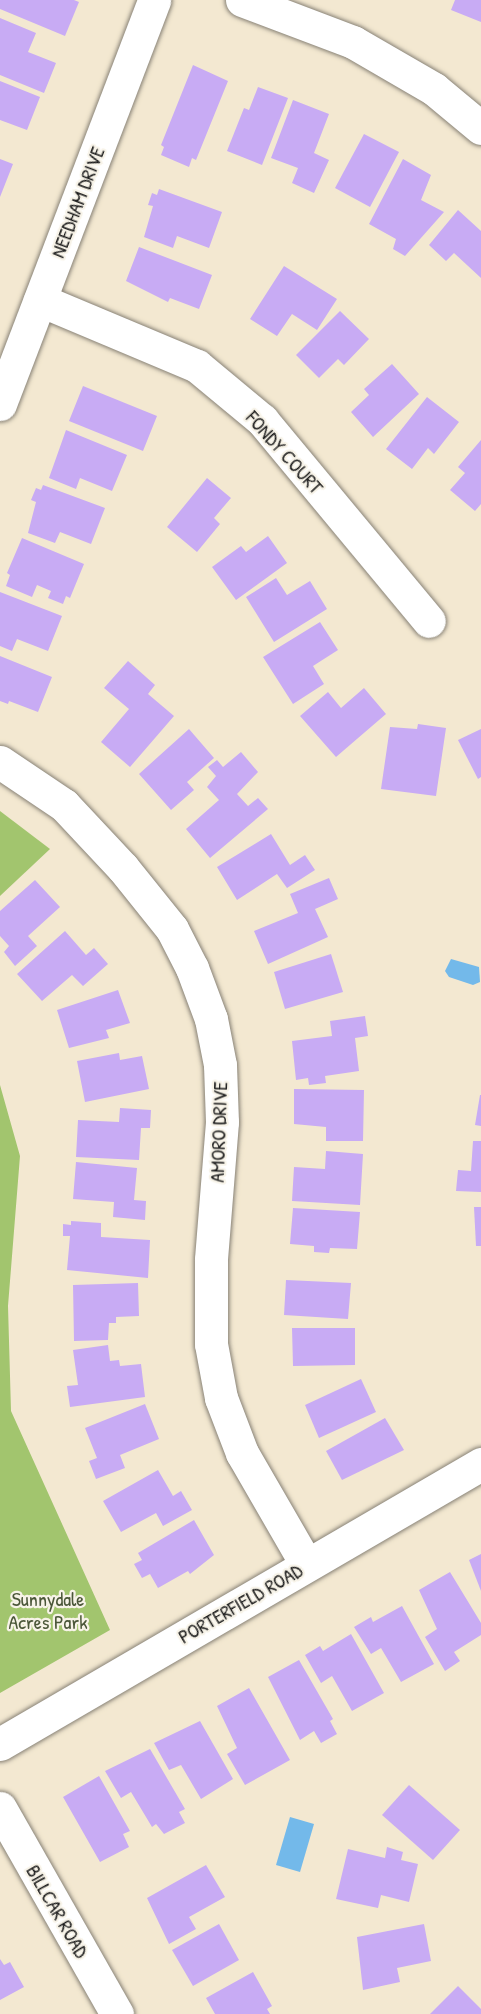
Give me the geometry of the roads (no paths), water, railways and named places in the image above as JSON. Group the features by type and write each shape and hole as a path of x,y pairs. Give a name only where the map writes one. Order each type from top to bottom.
{"street":[{"name":"NEEDHAM DRIVE","path":"0,404 154,0"},
{"path":"242,0 353,42 434,89 481,128"},
{"name":"FONDY COURT","path":"40,300 197,366 262,420 429,621"},
{"name":"AMORO DRIVE","path":"0,762 64,805 123,868 172,929 192,968 211,1019 220,1065 222,1122 211,1260 211,1344 221,1398 242,1453 306,1564"},
{"name":"PORTERFIELD ROAD","path":"0,1744 481,1464"},
{"name":"BILLCAR ROAD","path":"0,1808 117,2014"}],"water":[{"path":"451,959 479,967 480,982 473,985 449,977 445,971"},
{"path":"290,1817 314,1824 300,1872 276,1865"}],"park label":[{"name":"Sunnydale Acres Park","path":"48,1610"}]}
